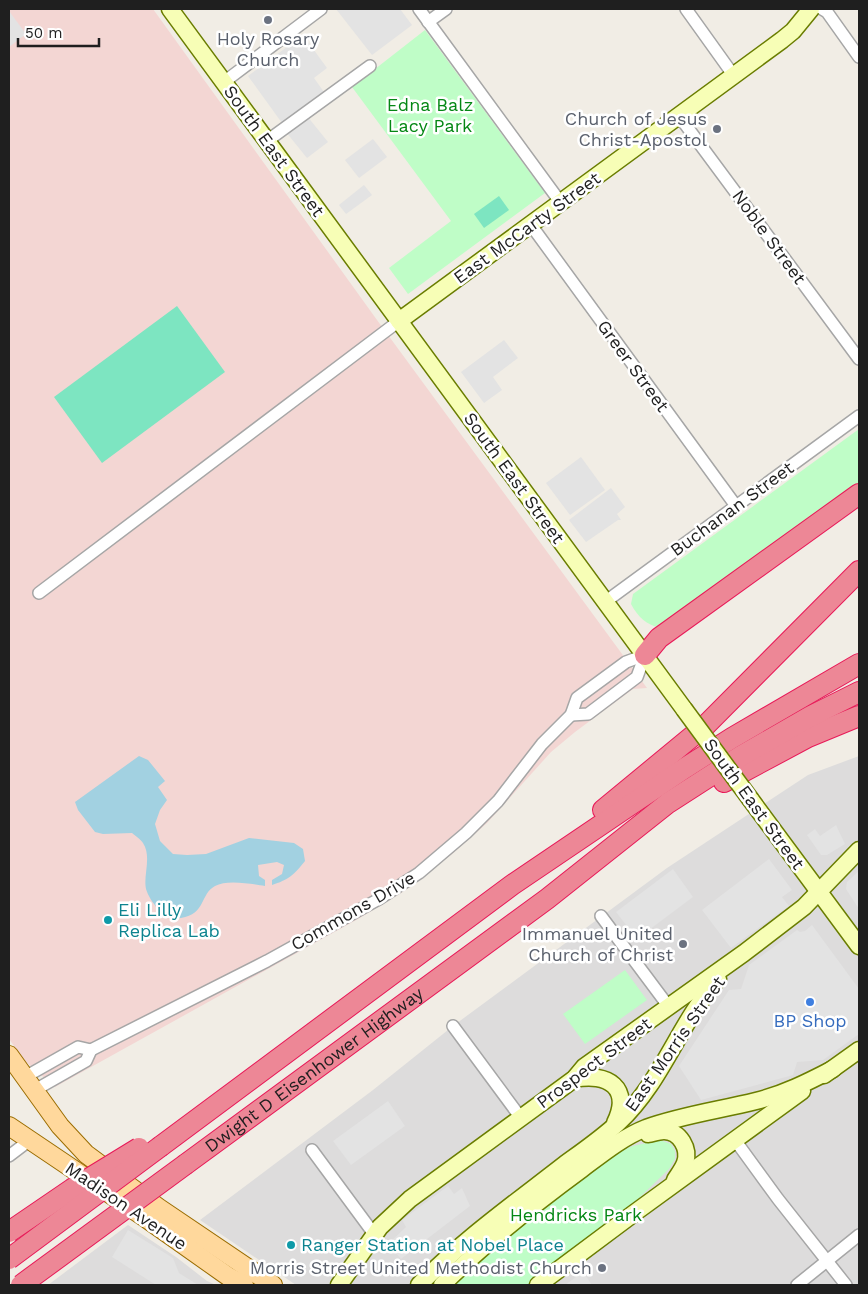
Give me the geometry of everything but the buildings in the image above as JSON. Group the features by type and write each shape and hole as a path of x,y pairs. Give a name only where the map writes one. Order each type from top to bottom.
{"highway":[{"path":"645,655 659,638 859,494"},
{"path":"512,885 706,725 859,571"},
{"path":"512,885 693,763 859,664"},
{"path":"605,854 668,803 714,773 811,716 859,692"},
{"path":"605,854 753,765 808,737 859,716"},
{"name":"Dwight D Eisenhower Highway","path":"21,1285 476,952 605,854"},
{"name":"Dwight D Eisenhower Highway","path":"9,1259 155,1144 226,1096 512,885"},
{"path":"9,1232 72,1189 155,1144"}],"main road":[{"name":"South East Street","path":"170,9 859,946"},
{"name":"East McCarty Street","path":"399,321 734,76 793,31 811,9"},
{"name":"Prospect Street","path":"339,1285 374,1234 390,1216 410,1199 574,1079 584,1067 744,953 799,911 859,850"},
{"name":"East Morris Street","path":"419,1285 494,1218 611,1129 633,1107 646,1090 706,993 744,953"},
{"name":"East Morris Street","path":"538,1285 859,1050"},
{"name":"Madison Avenue","path":"9,1055 60,1126 86,1154 159,1208 274,1285"},
{"name":"East Morris Street","path":"442,1285 528,1209 609,1149 636,1133 652,1126 773,1096 800,1086 833,1069"},
{"path":"574,1079 597,1076 605,1079 616,1088 620,1096 621,1106 616,1122 611,1129"},
{"name":"Madison Avenue","path":"9,1126 176,1238 232,1282"},
{"path":"609,1149 645,1134 664,1131 677,1136 683,1143 686,1154 685,1163 672,1186"}],"street":[{"path":"224,82 321,9"},
{"path":"419,9 561,203"},
{"path":"428,22 446,9"},
{"path":"686,9 734,76"},
{"path":"822,9 827,12 859,57"},
{"path":"267,141 370,66"},
{"name":"Noble Street","path":"679,116 859,359"},
{"name":"Greer Street","path":"531,225 736,506"},
{"name":"East McCarty Street","path":"39,593 399,321"},
{"name":"Buchanan Street","path":"605,602 859,416"},
{"path":"645,655 637,677 588,714 571,715 577,698 626,662 645,655"},
{"name":"Commons Drive","path":"91,1050 267,961 379,900 406,882 448,850 474,826 498,801 542,744 571,715"},
{"path":"601,916 669,1007"},
{"path":"453,1026 521,1118"},
{"path":"78,1047 91,1050 86,1061 30,1084 78,1047"},
{"path":"9,1156 30,1140"},
{"path":"735,1140 846,1285"},
{"path":"312,1150 374,1234"},
{"path":"797,1285 859,1234"}],"shaded area":[{"path":"9,9 153,9 377,320 647,688 633,689 551,752 487,823 452,854 406,890 358,919 55,1087 26,1062 9,1039"},
{"path":"336,9 400,9 412,25 372,55"},
{"path":"9,11 26,34 9,47"},
{"path":"303,35 327,68 314,78 324,92 282,123 248,76"},
{"path":"307,116 328,142 307,158 286,132"},
{"path":"373,139 387,157 359,178 345,160"},
{"path":"364,185 372,195 346,214 339,205"},
{"path":"504,340 518,358 493,377 502,390 484,403 461,372"},
{"path":"581,457 605,490 570,515 546,483"},
{"path":"611,488 625,507 617,514 621,520 618,520 586,542 569,520"},
{"path":"859,756 859,1285 296,1285 200,1220 373,1090 453,1026 667,868 808,775"},
{"path":"836,825 845,844 827,855 821,855 807,835 815,829 820,836"},
{"path":"769,859 792,890 782,897 789,906 731,948 702,910"},
{"path":"673,869 693,897 637,939 616,912"},
{"path":"859,871 859,909 846,889 847,882"},
{"path":"812,925 859,989 859,1034 823,1060 797,1062 793,1075 701,1100 679,1066 729,990 741,989 749,965 797,930 800,932 805,931"},
{"path":"388,1101 405,1126 351,1165 333,1141"},
{"path":"448,1186 454,1194 462,1188 470,1206 401,1259 388,1244 406,1227 402,1220"},
{"path":"128,1225 176,1257 207,1281 216,1285 48,1285"},
{"path":"128,1230 173,1258 179,1273 198,1285 156,1285 112,1257"},
{"path":"583,1272 592,1285 565,1285"}],"green space":[{"name":"Edna Balz Lacy Park","path":"425,30 545,193 408,294 389,268 451,221 352,87"},
{"path":"499,196 509,210 484,228 474,214"},
{"path":"177,306 225,372 102,463 54,397"},
{"path":"859,429 859,488 661,628 647,623 640,617 631,604 633,594"},
{"path":"625,970 647,1000 585,1044 563,1014"},
{"name":"Hendricks Park","path":"660,1140 671,1144 675,1151 675,1159 669,1169 639,1198 527,1285 453,1285 508,1235 614,1154 633,1146"}],"water":[{"path":"139,756 148,760 165,781 158,787 167,800 160,810 155,824 160,841 173,854 206,854 249,838 294,843 303,849 305,861 290,876 272,885 272,880 282,874 284,865 277,862 258,865 259,876 265,880 265,886 240,883 220,884 210,890 199,908 189,916 171,918 166,915 154,904 146,889 147,854 142,842 132,833 103,834 95,832 78,810 75,802"}],"place":[{"name":"Holy Rosary Church","path":"268,20"},
{"name":"Church of Jesus Christ-Apostol","path":"717,129"},
{"name":"Eli Lilly Replica Lab","path":"108,920"},
{"name":"Immanuel United Church of Christ","path":"683,944"},
{"name":"BP Shop","path":"810,1002"},
{"name":"Ranger Station at Nobel Place","path":"291,1245"},
{"name":"Morris Street United Methodist Church","path":"602,1268"}]}
